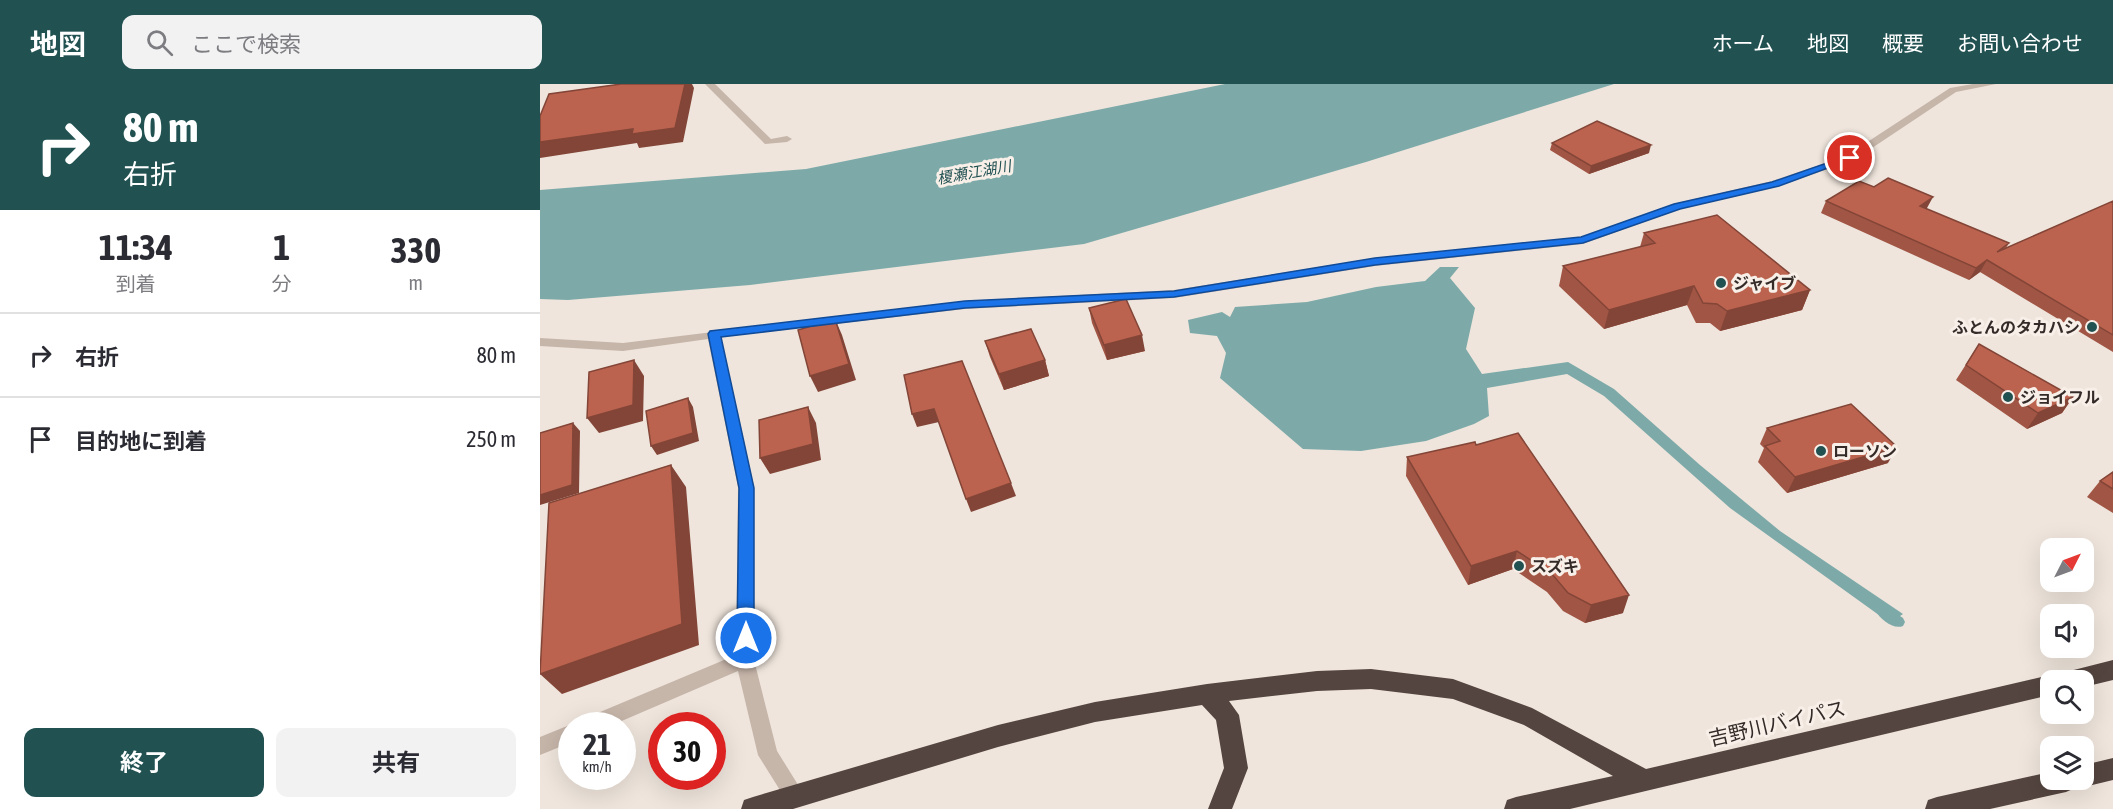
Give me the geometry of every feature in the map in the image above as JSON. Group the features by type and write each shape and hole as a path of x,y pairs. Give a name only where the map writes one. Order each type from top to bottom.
{"highway":[{"path":"2094,674 2113,670"},
{"path":"753,809 998,736 1095,712 1207,694 1317,681 1371,679 1453,689 1532,718 1644,781"},
{"name":"吉野川バイパス","path":"1515,809 1644,781 2040,687"},
{"path":"1207,694 1227,715 1236,768 1220,809"},
{"path":"2094,774 2113,770"},
{"path":"1937,809 2040,786"}],"street":[{"path":"711,84 769,142 787,139"},
{"path":"540,342 623,347 714,334 965,305 1174,294 1375,261 1583,240 1677,206 1775,184 1850,158 1953,90 1991,84"},
{"path":"714,334 746,488 745,660 768,755 795,796"},
{"path":"621,712 745,660"},
{"path":"540,746 558,739"}],"water":[{"name":"榎瀬江湖川","path":"1225,84 1614,84 1366,162 1084,244 750,285 568,300 540,299 540,190 806,169"},
{"path":"1440,267 1459,267 1450,278 1475,308 1466,349 1482,374 1568,362 1614,389 1700,465 1780,531 1903,614 1890,623 1730,508 1604,396 1567,374 1487,388 1489,416 1474,424 1426,441 1361,451 1303,449 1220,378 1226,353 1217,336 1190,333 1188,320 1222,312 1230,317 1235,307 1307,302 1376,287 1425,281"}],"building":[{"path":"621,84 685,84 675,128 632,134 633,129 540,142 540,116 549,94"},
{"path":"1597,121 1651,145 1591,166 1552,143"},
{"path":"1888,178 1933,197 1920,206 2009,243 1997,252 2113,201 2113,335 1987,260 1976,268 1826,201 1859,181 1874,187"},
{"path":"1717,215 1810,290 1727,311 1717,304 1703,303 1694,286 1609,310 1563,266 1655,243 1644,233"},
{"path":"1126,299 1142,335 1104,345 1089,308"},
{"path":"835,319 849,364 810,376 798,330"},
{"path":"1031,329 1045,360 999,374 985,341"},
{"path":"1979,344 2073,397 2038,413 1966,365"},
{"path":"634,360 633,405 587,418 589,372"},
{"path":"962,361 1011,483 966,499 934,409 912,414 904,375"},
{"path":"688,398 693,433 651,446 646,411"},
{"name":"ローソン","path":"1851,404 1897,447 1795,477 1765,446 1780,441 1767,428"},
{"path":"808,407 813,444 760,458 759,420"},
{"path":"573,423 572,485 540,495 540,433"},
{"path":"1518,433 1629,595 1591,605 1568,593 1552,574 1517,551 1471,566 1407,457 1475,442 1476,445"},
{"path":"671,465 682,624 540,674 549,503"},
{"path":"2113,472 2113,489 2100,481"}],"waterway":[{"path":"1882,610 1898,622"}],"place":[{"name":"ジャイブ","path":"1721,283"},
{"name":"ふとんのタカハシ","path":"2092,327"},
{"name":"ジョイフル","path":"2008,397"},
{"name":"ローソン","path":"1821,451"},
{"name":"スズキ","path":"1519,566"}],"route":[{"path":"746,638 746,488 714,334 965,305 1174,294 1375,261 1583,240 1677,206 1775,184 1850,158"}]}
